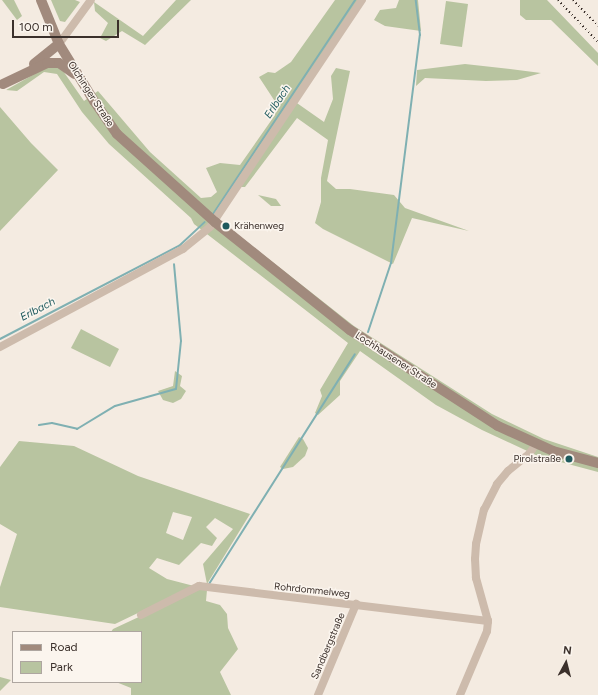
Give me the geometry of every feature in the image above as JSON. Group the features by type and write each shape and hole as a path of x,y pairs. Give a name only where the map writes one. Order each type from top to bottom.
{"main road":[{"name":"Olchinger Straße","path":"41,0 59,44 117,134 215,222"},
{"path":"1,86 48,54 59,44"},
{"path":"1,86 46,63 59,63 80,78"},
{"name":"Lochhausener Straße","path":"215,222 350,330 498,426 536,444 598,463"}],"street":[{"path":"59,44 91,0"},
{"path":"0,347 183,249 215,222 362,0"},
{"path":"460,695 487,631 488,621 476,578 476,544 479,526 489,496 497,484 508,470 529,454 536,444"},
{"name":"Rohrdommelweg","path":"141,615 199,586 488,621"},
{"name":"Sandbergstraße","path":"318,695 356,604"}],"green space":[{"path":"2,0 14,0 22,16 17,20"},
{"path":"51,0 75,0 80,2 65,22 60,21"},
{"path":"176,0 191,0 145,45 122,31 106,41 100,38 108,23 95,11 94,2 143,36"},
{"path":"335,0 360,0 294,101 324,122 333,99 331,76 336,68 350,71 327,181 336,189 350,189 394,195 405,208 469,231 412,218 393,264 323,229 315,223 321,202 321,178 328,140 297,118 245,187 239,187 216,215 223,223 354,326 492,414 544,439 598,457 598,472 538,456 482,430 436,405 360,351 340,381 340,395 318,415 315,413 322,396 320,390 348,343 194,224 191,218 109,144 82,112 57,74 44,72 17,91 6,90 47,67 61,68 84,101 98,91 150,152 201,198 211,197 217,192 206,168 220,163 240,165 275,115 276,103 259,77 268,72 275,73 291,62"},
{"path":"399,0 418,0 421,31 385,26 374,20 380,10 396,8"},
{"path":"520,0 547,0 598,53 598,66 551,20 526,20 520,15"},
{"path":"446,1 468,4 462,47 440,44"},
{"path":"465,64 541,73 517,80 486,81 425,78 416,86 417,70"},
{"path":"0,107 31,143 58,170 0,231"},
{"path":"258,195 276,199 281,206 271,206"},
{"path":"81,329 119,349 110,367 71,348"},
{"path":"175,371 182,376 180,386 186,391 181,399 173,403 163,400 158,391 173,386"},
{"path":"299,437 303,439 308,448 305,456 293,467 283,469 280,467"},
{"path":"19,441 74,446 138,476 250,514 207,584 203,564 233,529 215,518 206,527 217,538 212,546 201,543 179,565 157,558 149,568 167,579 194,586 115,624 0,607 0,587 17,534 0,524 0,467","holes":["173,512 192,517 183,540 166,533"]},
{"path":"201,588 207,590 206,601 220,605 227,614 228,628 238,649 220,672 231,695 131,695 131,688 118,683 142,683 142,631 112,631 113,629"},
{"path":"0,677 11,680 0,691"}],"waterway":[{"name":"Erlbach","path":"213,214 355,0"},
{"path":"368,332 391,263 420,35 416,0"},
{"name":"Erlbach","path":"0,339 179,246 205,222"},
{"path":"39,425 52,423 77,429 115,406 176,389 181,341 174,264"},
{"path":"209,584 355,354"}],"railway":[{"path":"558,0 598,42"},
{"path":"573,0 598,26"}],"place":[{"name":"Krähenweg","path":"226,226"},
{"name":"Pirolstraße","path":"569,459"}]}
